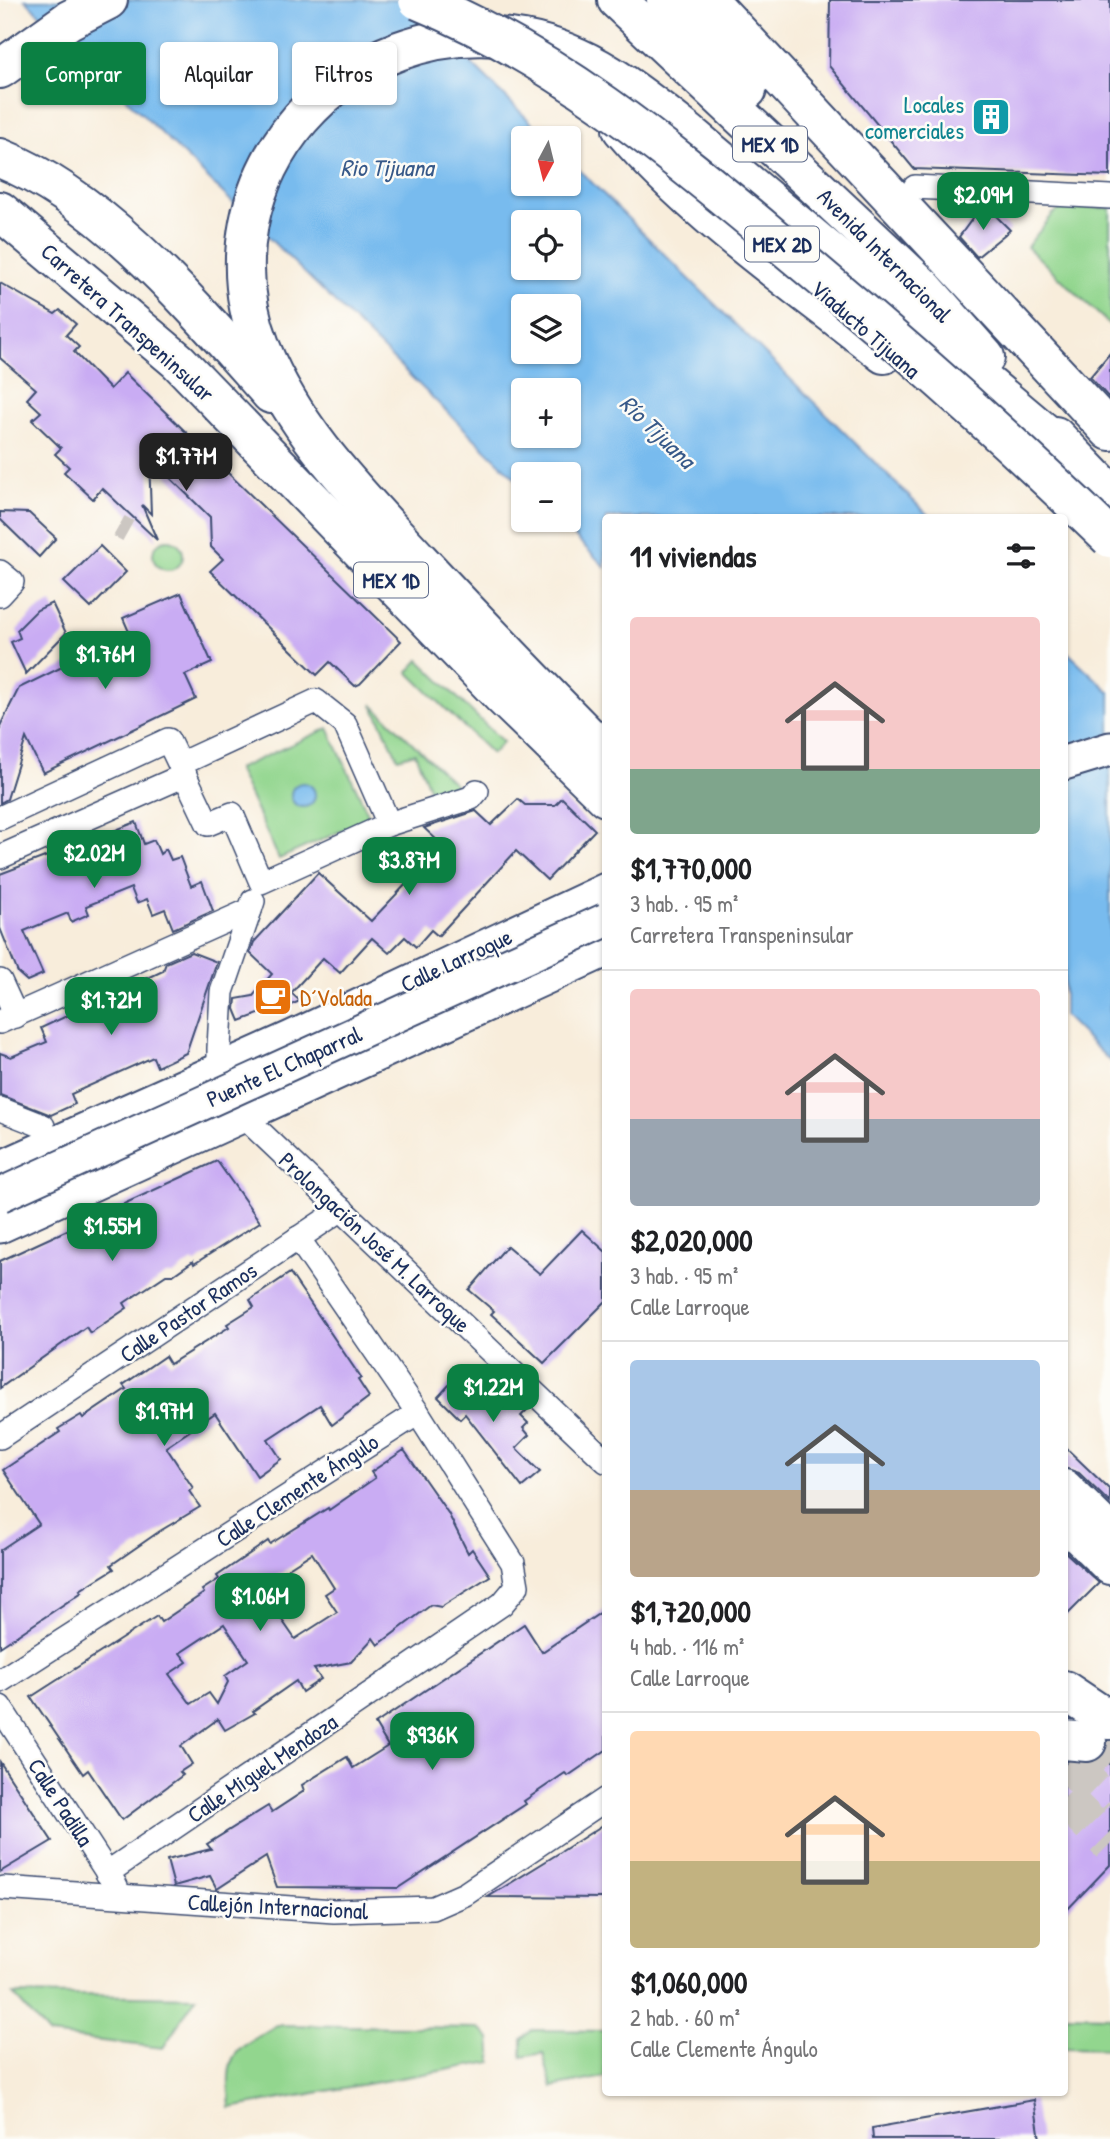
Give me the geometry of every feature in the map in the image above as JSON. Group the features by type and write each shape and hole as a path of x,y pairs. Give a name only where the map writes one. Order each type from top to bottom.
{"highway":[{"path":"0,56 85,0"},
{"path":"0,69 69,20 108,0"},
{"name":"Viaducto Tijuana","path":"388,0 430,16 533,69 606,117 849,312 992,440 1067,514"},
{"name":"Viaducto Tijuana","path":"418,0 531,58 618,113 880,326 993,424 1110,538"},
{"name":"Avenida Internacional","path":"617,0 923,287 1070,454 1110,493"},
{"path":"666,0 923,287"},
{"name":"Avenida Internacional","path":"708,0 1110,431"},
{"name":"MEX 1D","path":"726,0 743,40"},
{"path":"308,436 261,347 248,304 244,269 257,197 286,136 306,109 356,70 388,54 424,44 468,37 525,40 563,51 599,67 635,90 1070,454"},
{"path":"424,44 456,42 504,48 543,60 580,82 669,179 992,440"},
{"path":"0,158 64,191 134,251 221,339 337,471 521,669 602,750"},
{"path":"0,164 178,361"},
{"name":"Carretera Transpeninsular","path":"0,211 15,230 178,361 502,696 602,793"},
{"name":"Viaducto Tijuana","path":"1068,515 1110,556"},
{"path":"1068,1493 1110,1533"},
{"path":"1068,1524 1110,1565"},
{"path":"1068,1696 1087,1732"}],"street":[{"path":"915,187 1110,197"},
{"path":"0,572 12,582 0,595"},
{"path":"0,857 316,701 345,724 388,824"},
{"path":"0,818 168,740 208,824 232,814 261,882"},
{"path":"1068,762 1110,750"},
{"path":"219,1069 222,992 261,882 388,824 471,798 477,791"},
{"name":"Calle Larroque","path":"0,1168 602,892"},
{"path":"0,981 8,1019 134,959 250,910"},
{"name":"Puente El Chaparral","path":"0,1195 602,922"},
{"path":"0,1226 602,952"},
{"name":"Prolongación José M. Larroque","path":"219,1069 241,1114 291,1165 342,1209 602,1457"},
{"path":"0,1109 43,1126"},
{"name":"Calle Pastor Ramos","path":"0,1437 342,1209"},
{"path":"298,1238 418,1413"},
{"name":"Calle Miguel Mendoza","path":"107,1873 502,1604 517,1586 513,1563 418,1413"},
{"name":"Calle Clemente Ángulo","path":"0,1681 418,1413"},
{"name":"Calle Padilla","path":"0,1706 123,1898"},
{"name":"Callejón Internacional","path":"3,1888 334,1911 433,1908 465,1894 602,1802"}],"green space":[{"path":"1063,207 1110,208 1110,325 1027,247 1053,214"},
{"path":"168,540 178,545 183,555 178,565 168,570 158,565 153,555 158,545"},
{"path":"419,660 503,742 492,754 408,672"},
{"path":"372,704 462,791 434,800 415,753 398,758"},
{"path":"328,728 370,818 279,859 237,769"},
{"path":"13,1994 196,1997 163,2048 49,2035"},
{"path":"1068,2015 1110,2016 1110,2049 1068,2048"},
{"path":"277,2025 479,2028 490,2039 492,2062 230,2108 229,2075 234,2056 249,2042"},
{"path":"532,2030 602,2031 602,2078 552,2087 543,2053 522,2057 522,2039"}],"water":[{"name":"Rio Tijuana","path":"25,0 407,0 535,126 511,126 511,196 581,196 581,172 927,514 602,514 602,564 570,532 581,532 581,462 511,462 511,474 133,105 146,105 146,42 68,42"},
{"path":"1068,653 1110,692 1110,1061 1068,1020"},
{"path":"303,783 312,786 315,795 312,804 303,807 294,804 291,795 294,786"}],"building":[{"name":"Locales comerciales","path":"830,0 1110,0 1110,176 914,169 829,66"},
{"path":"987,207 1010,230 977,257 959,237 975,215"},
{"path":"0,283 55,314 60,310 76,324 66,335 79,347 74,352 110,389 125,373 401,641 360,684 355,686 330,662 317,675 210,571 223,559 211,547 210,517 149,457 151,514 142,505 157,540 102,488 93,499 64,472 69,467 55,454 61,448 32,420 41,412 27,399 36,389 0,358"},
{"path":"1110,353 1110,399 1090,377"},
{"path":"0,512 29,513 56,538 39,557 0,519"},
{"path":"100,546 126,572 91,608 64,582"},
{"path":"181,593 212,663 185,675 196,699 43,773 26,738 7,799 0,803 0,726 19,688 130,634 123,618"},
{"path":"52,603 66,633 26,674 11,642 20,638 17,630 37,610"},
{"path":"562,798 595,830 547,880 516,851 438,936 431,930 416,947 405,937 389,953 372,938 340,973 323,958 291,993 300,1001 270,1014 265,1008 259,1014 240,1021 235,1009 236,999 253,996 272,974 250,953 254,942 318,873 371,921 429,860 425,857 439,842 424,828 476,811 491,825 518,799 525,805 555,805"},
{"path":"136,822 144,844 154,840 160,854 166,849 171,860 180,857 191,886 202,881 213,911 173,929 165,909 153,914 147,899 137,903 131,888 86,906 89,914 71,922 68,913 24,931 43,974 27,981 18,973 0,928 0,874 50,855 104,862 95,838"},
{"path":"191,952 217,962 186,1053 157,1067 153,1057 71,1094 75,1104 51,1115 0,1095 0,1053 11,1057 47,1042 41,1028 163,971 166,963"},
{"path":"217,1161 260,1222 194,1264 193,1261 173,1275 166,1275 124,1303 127,1308 90,1333 86,1327 0,1388 0,1261"},
{"path":"582,1230 602,1248 602,1305 544,1363 491,1314 494,1311 469,1290 507,1246 540,1274"},
{"path":"290,1273 361,1378 358,1380 369,1397 332,1425 320,1405 268,1439 281,1459 257,1476 215,1413 166,1447 193,1488 189,1491 200,1507 111,1565 114,1569 0,1647 0,1550 39,1524 3,1470 60,1432 58,1429 81,1415 83,1418 126,1389 123,1385 165,1356 170,1364 229,1327 227,1324 254,1307 250,1300"},
{"path":"462,1371 493,1402 501,1396 507,1402 513,1397 527,1410 521,1416 528,1423 523,1428 529,1435 516,1448 540,1472 522,1487 465,1414 460,1419 438,1397"},
{"path":"404,1450 448,1513 468,1553 472,1549 490,1576 441,1607 431,1605 378,1645 373,1638 351,1662 314,1669 321,1679 302,1692 296,1681 253,1711 255,1713 225,1730 218,1719 181,1746 192,1764 180,1772 183,1775 122,1820 88,1770 83,1774 31,1697 157,1616 161,1622 204,1593 202,1590 219,1579 217,1576 268,1541 270,1544 328,1508 329,1510 375,1478 371,1472","holes":["312,1553 334,1588 325,1594 337,1612 295,1639 262,1591 276,1583 273,1578","224,1624 248,1660 225,1676 228,1682 217,1704 209,1693 191,1704 169,1674 187,1662 180,1653"]},
{"path":"1068,1450 1110,1490 1110,1503 1079,1473 1068,1469"},
{"path":"1068,1555 1099,1583 1068,1614"},
{"path":"602,1612 602,1753 568,1776 565,1773 524,1801 526,1804 398,1888 277,1887 266,1857 217,1889 210,1876 174,1886 167,1860 211,1849 207,1844 268,1806 272,1812 304,1791 302,1785 347,1757 353,1768 388,1746 375,1724 524,1624 542,1652"},
{"path":"1110,1741 1110,1865 1068,1909 1068,1762 1097,1761 1105,1754"},
{"path":"0,1762 52,1841 0,1872"},
{"path":"602,1826 602,1898 488,1897"},
{"path":"1034,2100 1040,2139 873,2139 872,2128"}],"tunnel":[{"path":"119,526 128,531"},
{"path":"1087,1742 1110,1763"},
{"path":"1068,1764 1110,1804"},
{"path":"1068,1802 1110,1844"}],"place":[{"name":"Locales comerciales","path":"991,117"},
{"name":"D´Volada","path":"273,997"}],"water label":[{"name":"Río Tijuana","path":"658,431"}]}
